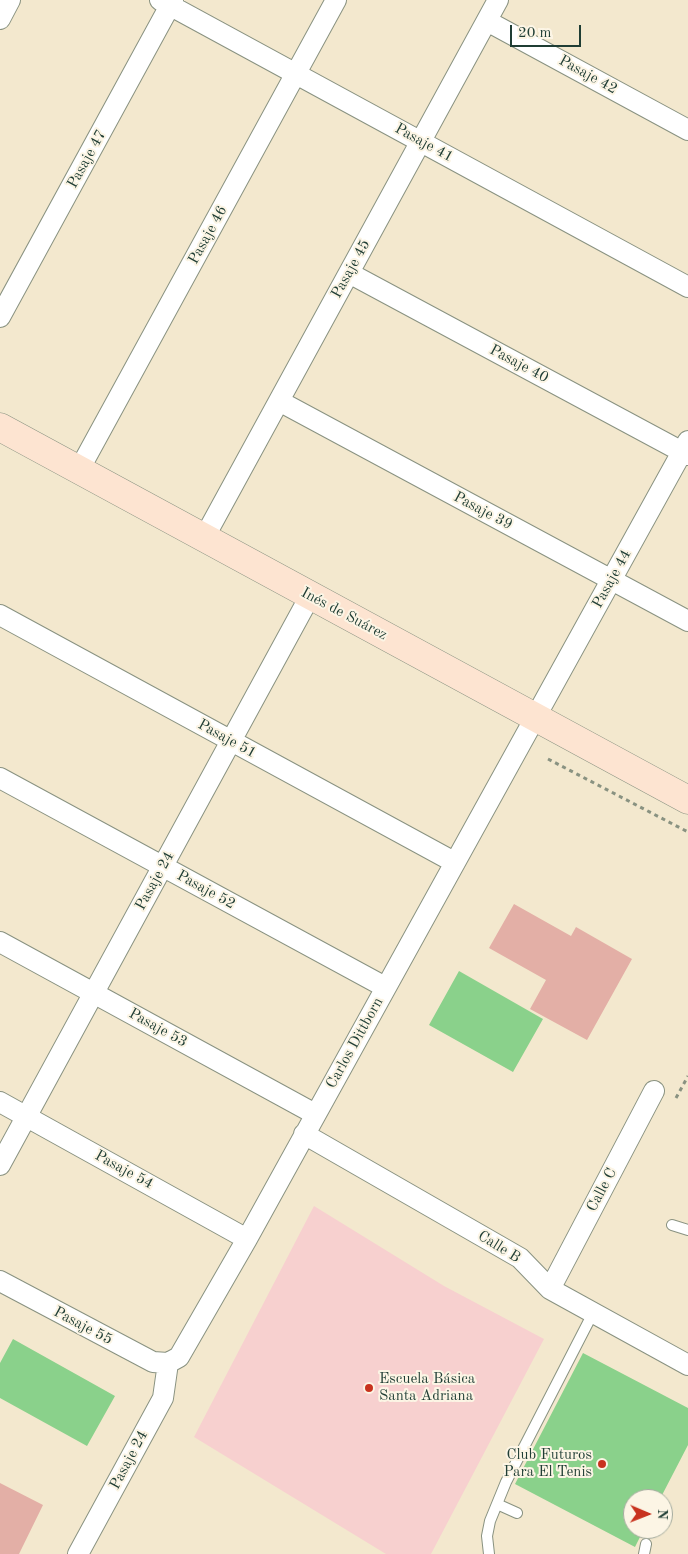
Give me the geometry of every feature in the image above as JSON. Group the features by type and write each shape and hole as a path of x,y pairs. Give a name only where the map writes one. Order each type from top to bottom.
{"street":[{"path":"0,19 10,0"},
{"name":"Pasaje 46","path":"79,470 336,0"},
{"name":"Pasaje 45","path":"204,538 498,0"},
{"name":"Pasaje 41","path":"168,2 296,74 688,287"},
{"name":"Pasaje 47","path":"0,317 168,2"},
{"name":"Pasaje 42","path":"487,21 688,130"},
{"name":"Pasaje 40","path":"349,273 686,449"},
{"name":"Pasaje 39","path":"279,401 688,621"},
{"name":"Inés de Suárez","path":"0,427 688,800"},
{"name":"Pasaje 44","path":"536,718 686,449"},
{"name":"Pasaje 24","path":"0,1166 310,596"},
{"name":"Pasaje 51","path":"0,616 454,862"},
{"name":"Carlos Dittborn","path":"168,1363 179,1357 184,1351 511,758 536,718"},
{"name":"Pasaje 52","path":"0,778 385,987"},
{"name":"Pasaje 53","path":"0,942 316,1114"},
{"name":"Calle C","path":"550,1289 654,1091"},
{"name":"Pasaje 54","path":"0,1102 247,1239"},
{"name":"Calle B","path":"304,1134 520,1258 550,1289 688,1365"},
{"name":"Pasaje 55","path":"2,1287 145,1359 160,1364 168,1363"},
{"name":"Pasaje 24","path":"78,1554 163,1398 168,1363"}],"lane":[{"path":"672,1225 688,1230"},
{"path":"488,1554 487,1536 497,1504 593,1313"},
{"path":"497,1504 517,1513"}],"path":[{"path":"548,759 688,832"}],"shaded area":[{"name":"Escuela Básica Santa Adriana","path":"314,1206 444,1286 544,1339 431,1554 386,1554 194,1437"}],"green space":[{"path":"459,971 543,1019 513,1072 429,1025"},
{"path":"13,1339 115,1396 87,1446 0,1398 0,1363"},
{"name":"Club Futuros Para El Tenis","path":"583,1353 688,1408 688,1445 665,1489 623,1489 623,1539 639,1539 635,1547 515,1484"}],"building":[{"path":"514,904 571,936 576,927 632,959 587,1040 530,1009 546,980 489,948"},
{"path":"0,1483 43,1505 19,1554 0,1554"}],"place":[{"name":"Escuela Básica Santa Adriana","path":"369,1388"},
{"name":"Club Futuros Para El Tenis","path":"602,1464"}]}
